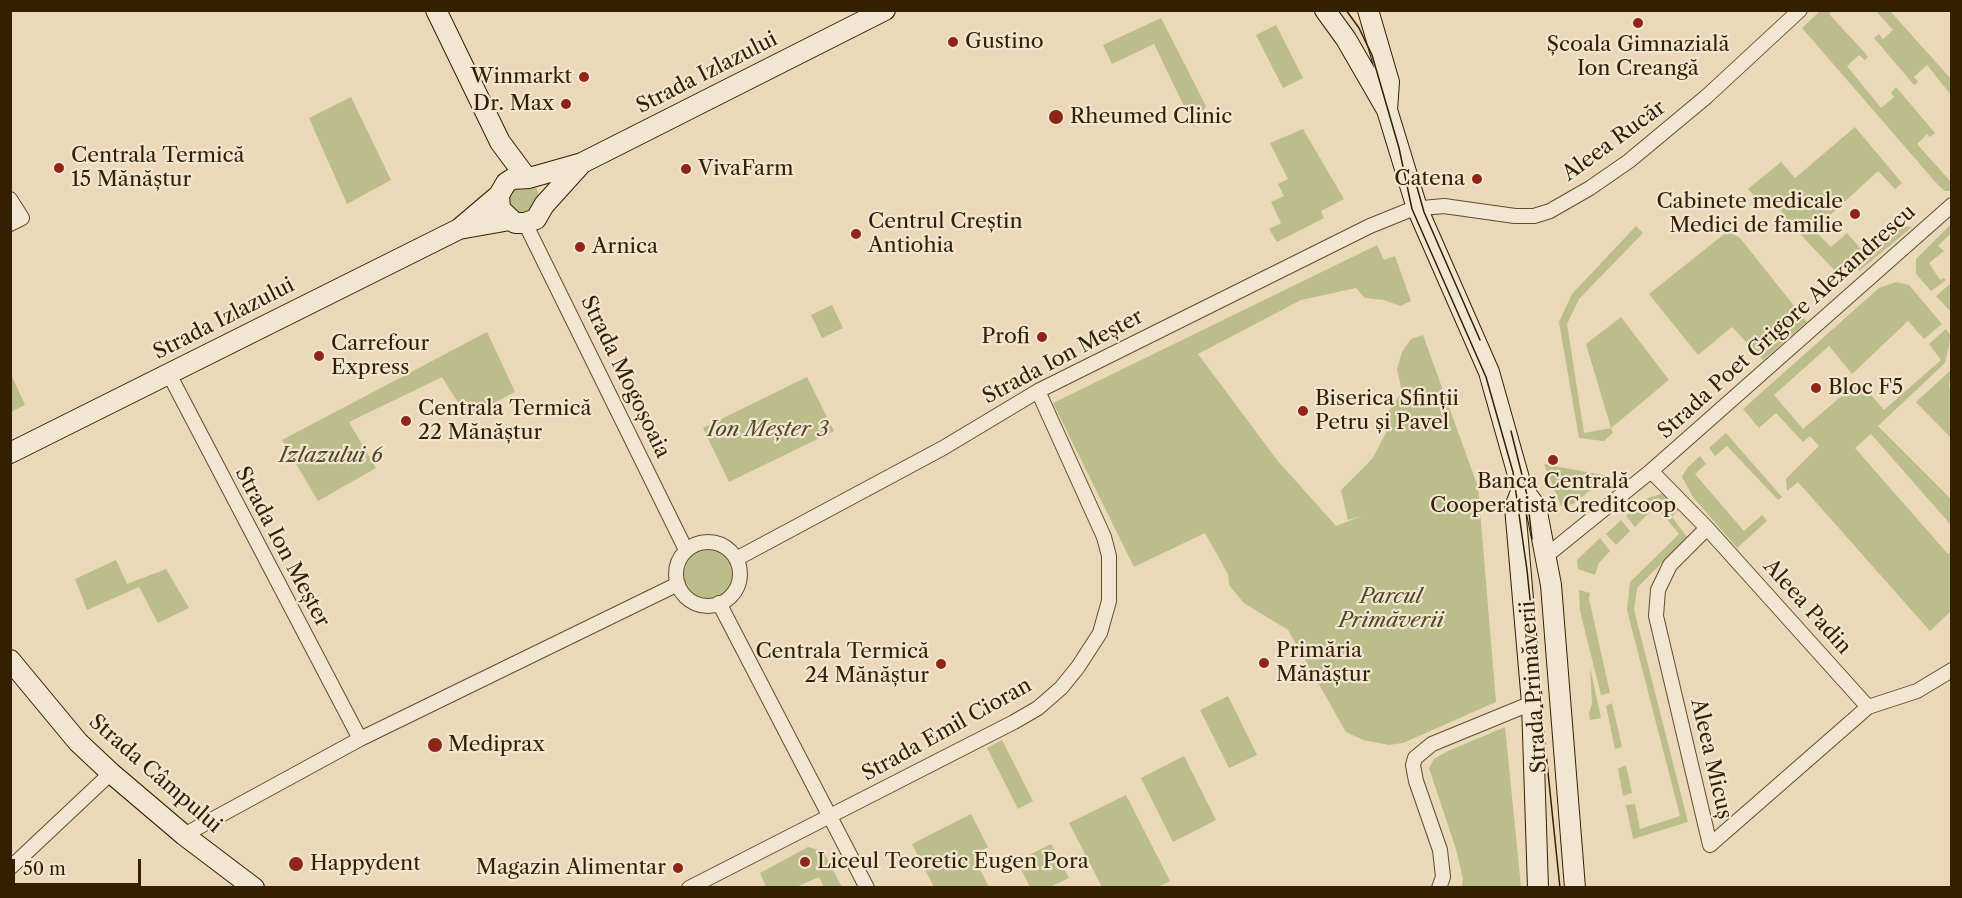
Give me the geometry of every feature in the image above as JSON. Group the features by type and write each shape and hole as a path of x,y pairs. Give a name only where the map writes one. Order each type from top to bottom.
{"main road":[{"path":"436,10 500,142 527,178 543,191 544,205"},
{"name":"Strada Izlazului","path":"10,453 459,229 512,179 527,178 582,163 885,10"},
{"name":"Strada Primăverii","path":"1325,10 1346,39 1387,110 1417,208 1489,372 1522,489 1536,507 1546,556 1575,888"},
{"name":"Strada Primăverii","path":"1368,10 1389,82 1387,110"},
{"path":"500,142 500,209 517,222"},
{"name":"Strada Izlazului","path":"459,229 536,219 544,205 582,163"},
{"name":"Strada Primăverii","path":"1522,489 1515,507 1532,703 1538,888"},
{"name":"Strada Câmpului","path":"10,660 78,742 111,773 184,835 254,888"}],"street":[{"name":"Aleea Rucăr","path":"1417,208 1444,206 1515,216 1534,216 1550,211 1590,188 1629,161 1706,97 1800,10"},
{"path":"10,199 22,218 10,224"},
{"name":"Strada Poet Grigore Alexandrescu","path":"1546,556 1651,471 1952,205"},
{"name":"Strada Ion Meșter","path":"736,559 943,448 1038,391 1370,226 1417,208"},
{"name":"Strada Mogoșoaia","path":"517,222 686,550"},
{"name":"Strada Ion Meșter","path":"169,374 360,739"},
{"name":"Strada Emil Cioran","path":"689,888 1038,708 1061,688 1100,633 1111,576 1104,537 1038,391"},
{"name":"Aleea Padin","path":"1651,471 1707,528 1868,707"},
{"name":"Aleea Micuș","path":"1707,528 1670,565 1658,590 1656,616 1710,845 1868,707"},
{"path":"715,542 728,549 736,559 739,567 738,582 731,595 719,603 705,606 692,602 678,584 677,563 686,550 700,543 715,542"},
{"path":"184,835 360,739 678,584"},
{"path":"719,603 867,888"},
{"path":"1868,707 1917,691 1952,670"},
{"path":"1439,888 1443,877 1440,850 1416,781 1413,765 1415,758 1432,744 1532,703"},
{"path":"10,868 111,773"}],"green space":[{"path":"1820,11 1832,11 1829,14 1868,57 1865,60 1859,55 1847,66 1881,108 1894,97 1891,93 1896,87 1935,133 1930,137 1927,134 1917,144 1951,182 1950,191 1945,191 1938,185 1802,28"},
{"path":"1876,11 1890,11 1951,79 1951,95 1927,65 1914,77 1918,82 1914,85 1874,38 1879,34 1883,39 1893,30"},
{"path":"1161,18 1206,106 1194,127 1154,44 1112,64 1103,45"},
{"path":"1276,25 1303,78 1283,88 1256,35"},
{"path":"351,97 391,180 347,204 309,118"},
{"path":"1855,127 1902,183 1895,189 1878,171 1814,230 1831,247 1847,233 1861,249 1888,228 1896,225 1912,227 1859,271 1850,260 1835,271 1787,220 1775,201 1765,208 1748,189 1781,162 1795,178"},
{"path":"1303,129 1344,199 1321,211 1324,218 1277,242 1269,229 1281,223 1271,202 1284,196 1278,184 1288,179 1270,143"},
{"path":"532,185 537,189 541,201 520,220 502,198 508,187"},
{"path":"1951,224 1951,233 1938,246 1944,251 1929,263 1940,280 1944,278 1946,280 1931,291 1916,274 1916,259"},
{"path":"1636,226 1643,233 1579,299 1567,324 1584,433 1611,428 1613,433 1604,441 1579,438 1559,322 1572,294"},
{"path":"1728,231 1740,238 1807,322 1763,360 1732,327 1698,355 1649,294"},
{"name":"Parcul Primăverii","path":"1377,245 1384,260 1395,256 1411,301 1400,306 1384,300 1365,298 1356,288 1301,300 1198,354 1277,460 1336,526 1362,516 1348,520 1341,490 1372,459 1387,431 1387,413 1402,392 1397,369 1402,352 1411,339 1423,335 1478,487 1496,702 1403,743 1389,745 1363,740 1346,732 1288,630 1244,603 1229,585 1228,574 1205,533 1134,567 1053,403"},
{"path":"1896,282 1909,285 1942,324 1924,339 1908,321 1852,374 1829,346 1774,395 1803,429 1859,381 1884,410 1941,360 1929,344 1946,329 1951,336 1945,363 1878,426 1951,499 1951,525 1871,434 1855,448 1948,554 1951,551 1951,611 1930,631 1798,482 1787,491 1786,479 1819,446 1810,436 1803,442 1776,413 1759,428 1743,409 1879,288"},
{"path":"1951,283 1951,312 1936,296"},
{"path":"832,305 843,328 822,338 811,315"},
{"path":"1621,317 1669,380 1611,428 1586,344"},
{"name":"Izlazului 6","path":"487,332 515,392 467,417 442,377 349,422 376,468 318,501 282,440"},
{"path":"1951,370 1949,387 1952,390 1951,438 1916,402"},
{"path":"10,372 25,405 11,412 10,412"},
{"name":"Ion Meșter 3","path":"807,377 834,431 729,482 703,428"},
{"path":"1726,433 1782,497 1778,500 1727,446 1715,456 1709,448"},
{"path":"1700,456 1706,464 1695,474 1744,531 1762,515 1767,521 1737,548 1693,497 1682,477 1687,468"},
{"path":"1544,464 1608,476 1573,504 1561,506"},
{"path":"1664,493 1680,508 1672,517 1687,537 1637,588 1634,610 1688,822 1633,839 1626,805 1635,804 1640,829 1680,816 1627,610 1630,582 1679,534 1656,506 1635,527 1626,516 1645,499"},
{"path":"1621,520 1630,531 1616,545 1606,534"},
{"path":"1600,538 1610,551 1599,563 1595,575 1578,569 1577,560"},
{"path":"704,546 714,546 728,553 735,572 728,591 714,598 704,598 694,594 687,587 683,577 683,567 687,557 694,550"},
{"path":"116,560 127,584 166,569 189,608 158,623 139,587 87,610 75,579"},
{"path":"1579,590 1590,593 1589,599 1610,693 1601,695 1580,611"},
{"path":"1590,667 1601,718 1590,720 1589,713 1592,704"},
{"path":"1228,696 1257,755 1229,768 1200,710"},
{"path":"1612,703 1622,747 1615,749 1606,706"},
{"path":"1505,727 1521,887 1462,887 1463,879 1456,849 1429,768 1434,759 1448,751"},
{"path":"1002,740 1033,801 1018,809 987,748"},
{"path":"1184,756 1216,820 1173,842 1141,778"},
{"path":"1626,765 1632,793 1623,796 1618,769"},
{"path":"1126,795 1170,881 1158,887 1102,887 1069,823"},
{"path":"971,814 988,847 973,856 989,887 934,887 912,844"},
{"path":"1051,844 1069,878 1050,887 1030,887 1017,861"},
{"name":"Liceul Teoretic Eugen Pora","path":"808,847 823,851 842,887 824,887 819,877 796,887 766,887 760,873"}],"tram line":[{"path":"1346,10 1359,28 1372,55 1399,148 1412,209 1486,377 1513,472 1527,570 1560,888"},
{"path":"1413,173 1424,212 1480,340"},
{"path":"1511,431 1527,495 1532,539"}],"place":[{"name":"Școala Gimnazială Ion Creangă","path":"1638,23"},
{"name":"Gustino","path":"953,42"},
{"name":"Winmarkt","path":"584,77"},
{"name":"Dr. Max","path":"566,104"},
{"name":"Rheumed Clinic","path":"1056,117"},
{"name":"Centrala Termică 15 Mănăștur","path":"59,168"},
{"name":"VivaFarm","path":"686,169"},
{"name":"Catena","path":"1477,179"},
{"name":"Cabinete medicale Medici de familie","path":"1855,214"},
{"name":"Centrul Creștin Antiohia","path":"856,234"},
{"name":"Arnica","path":"580,247"},
{"name":"Profi","path":"1042,337"},
{"name":"Carrefour Express","path":"319,356"},
{"name":"Bloc F5","path":"1816,388"},
{"name":"Biserica Sfinții Petru și Pavel","path":"1303,411"},
{"name":"Centrala Termică 22 Mănăștur","path":"406,421"},
{"name":"Banca Centrală Cooperatistă Creditcoop","path":"1553,460"},
{"name":"Primăria Mănăștur","path":"1264,663"},
{"name":"Centrala Termică 24 Mănăștur","path":"941,664"},
{"name":"Mediprax","path":"435,745"},
{"name":"Liceul Teoretic Eugen Pora","path":"805,862"},
{"name":"Happydent","path":"296,864"},
{"name":"Magazin Alimentar","path":"678,868"}]}
